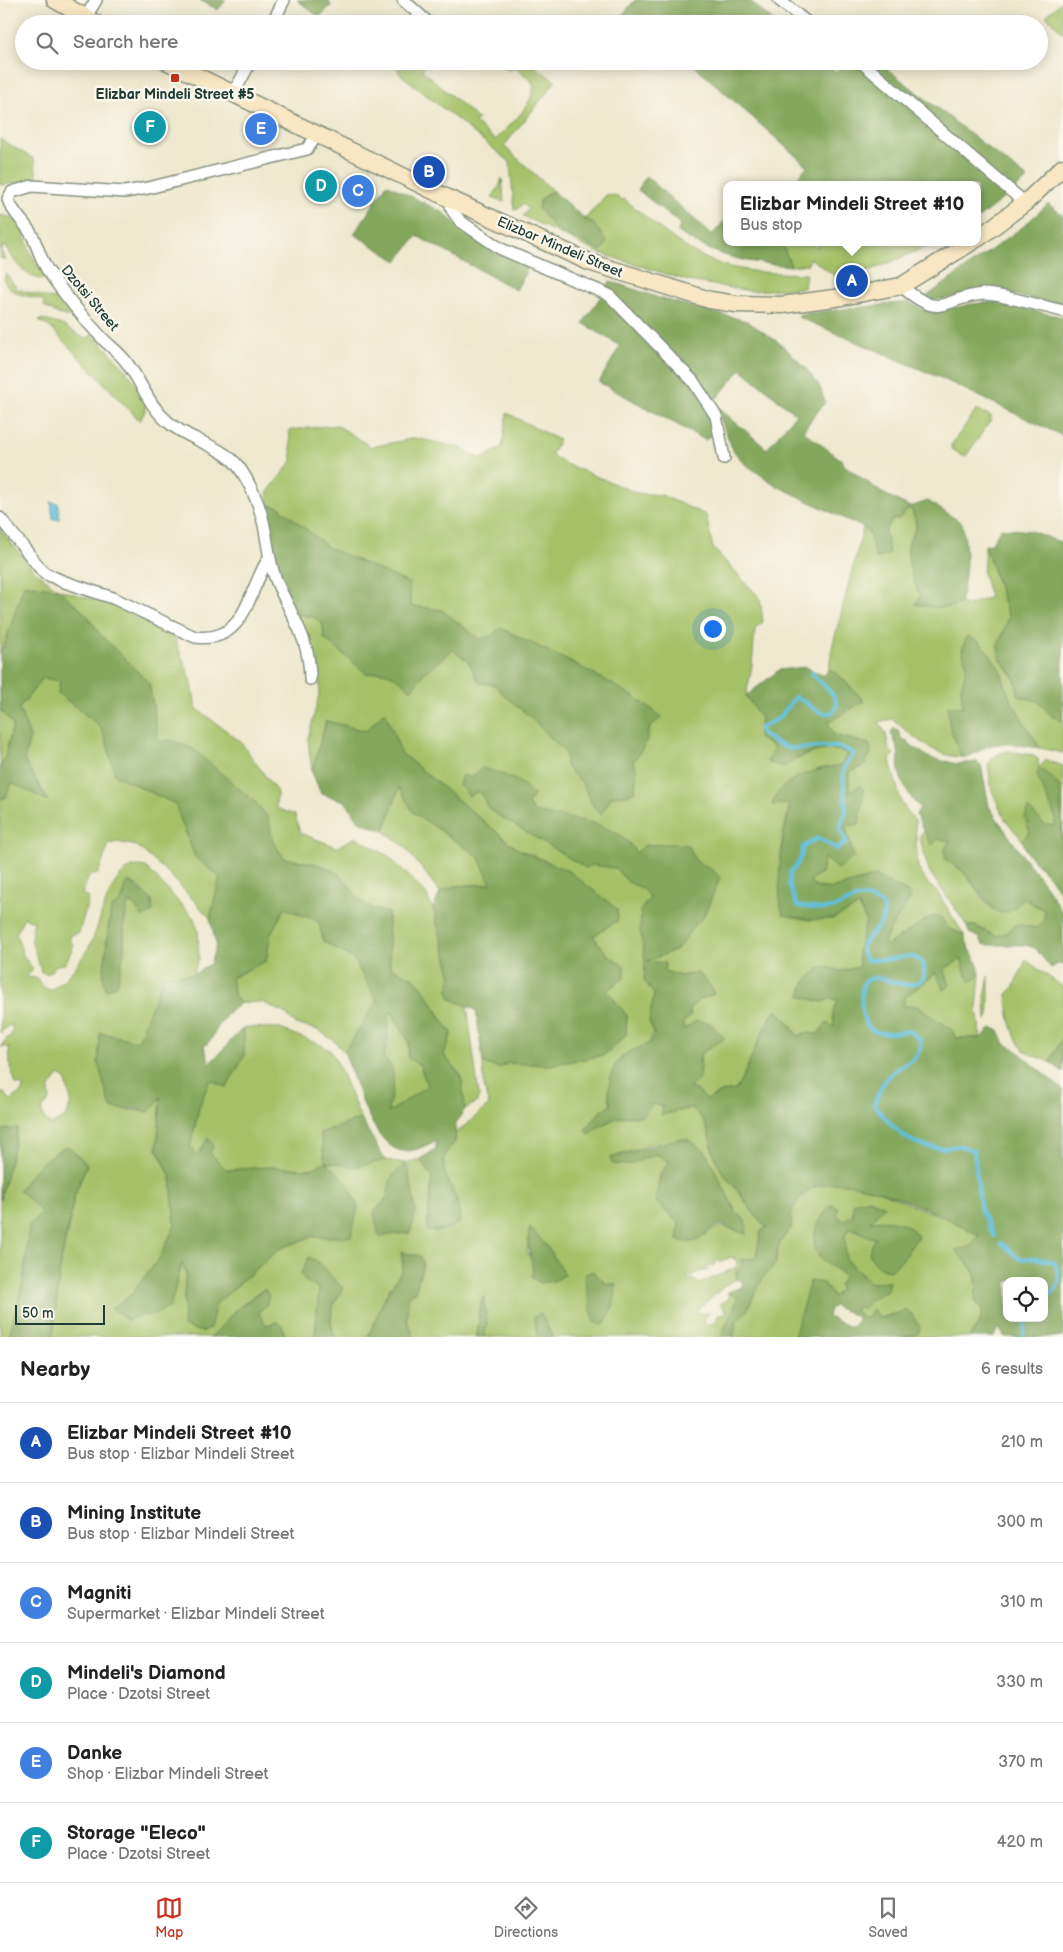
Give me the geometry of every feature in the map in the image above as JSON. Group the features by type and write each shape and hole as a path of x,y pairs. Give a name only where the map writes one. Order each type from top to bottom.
{"street":[{"path":"55,0 83,15"},
{"path":"93,15 96,0"},
{"path":"276,15 284,0"},
{"path":"403,0 420,15"},
{"path":"779,0 797,15"},
{"name":"Elizbar Mindeli Street","path":"184,70 450,199 589,262 710,300 736,304 782,305 842,297 901,286 966,246"},
{"path":"233,94 246,70"},
{"path":"870,70 1025,203"},
{"name":"Dzotsi Street","path":"310,679 310,658 303,633 286,604 269,558 263,520 248,482 230,458 169,423 154,408 126,361 102,338 49,272 38,254 33,237 10,205 8,199 12,192 32,186 124,192 148,188 299,152 307,149 317,135"},
{"path":"981,236 1025,203 1063,167"},
{"path":"450,199 452,210 468,229 501,249 609,295 694,382 716,416 724,458"},
{"path":"901,286 923,303 932,306 984,294 1063,311"},
{"path":"0,518 44,573 62,582 113,598 195,637 207,639 227,633 238,624 269,558"}],"green space":[{"path":"200,0 226,0 218,10"},
{"path":"297,0 328,0 331,6 321,15 316,15"},
{"path":"635,0 749,0 766,15 622,15"},
{"path":"1063,0 1063,33 1048,18 1047,15"},
{"path":"398,70 422,70 478,119 475,123 495,140 524,109 532,94 534,86 530,79 518,70 540,70 556,81 504,146 553,191 543,197 538,208 556,230 601,251 593,223 585,219 607,194 610,196 614,195 622,200 624,199 688,248 712,261 746,270 806,274 804,288 751,291 688,281 596,252 523,216 528,209 523,204 517,210 514,209 510,162 400,74"},
{"path":"699,70 833,70 836,72 838,70 889,70 1028,179 981,216 981,181 794,181 807,166"},
{"path":"0,139 34,159 38,181 0,185"},
{"path":"646,176 712,235 723,223 723,246 783,246 791,266 759,263 732,257 706,248 678,232 680,224 638,190"},
{"path":"502,178 504,202 492,197 499,187"},
{"path":"387,184 444,213 461,229 529,266 516,290 417,236 397,261 354,234"},
{"path":"553,191 585,219 593,223 607,242 601,251 556,230 538,208 543,197"},
{"path":"1048,204 1063,215 1063,306 983,288 945,299 933,300 926,297 1024,226"},
{"path":"0,215 14,218 22,228 31,254 47,279 40,279 27,274 12,257 5,245 1,251 6,260 0,258"},
{"path":"783,246 929,246 874,269 837,277 810,258 808,264 791,266"},
{"path":"6,273 17,289 49,298 63,299 77,316 59,314 44,306 44,301 16,293 7,286 4,280"},
{"path":"610,281 659,298 747,321 781,344 805,367 819,385 825,402 803,431 882,493 910,507 900,518 892,520 885,531 889,554 876,559 868,530 777,486 745,464 733,450 718,413 607,288","holes":["741,369 796,414 767,449 713,403"]},
{"path":"601,296 606,298 648,339 694,388 712,417 713,430 708,438 705,440 599,382 620,346 583,323"},
{"path":"908,302 926,311 937,312 971,304 992,302 1063,317 1063,436 943,379 798,317 800,314"},
{"path":"42,319 62,325 85,339 93,334 124,368 139,388 146,406 140,421 50,327 39,321"},
{"path":"978,410 991,416 991,420 966,456 962,456 951,448 951,445"},
{"path":"507,413 559,440 551,455 566,464 637,493 661,495 706,515 713,548 760,598 763,622 755,629 752,666 746,696 761,718 758,738 774,747 783,767 798,758 823,750 848,753 841,765 818,769 772,805 790,803 782,840 781,863 832,919 859,906 866,921 858,951 859,967 840,971 823,967 805,982 801,991 801,996 821,1002 830,999 839,1000 833,1013 835,1027 818,1034 805,1033 798,1036 785,1018 776,1010 759,1039 736,1090 722,1092 706,1100 698,1091 689,1088 701,1067 700,1054 682,1023 690,1016 690,1008 699,1000 713,994 711,987 698,973 681,976 664,971 665,964 644,980 654,994 653,1027 650,1042 641,1049 624,1057 615,1066 611,1077 611,1105 601,1111 585,1130 589,1134 614,1119 640,1116 652,1104 663,1106 662,1115 690,1108 702,1119 720,1168 756,1217 767,1227 761,1231 756,1259 736,1272 737,1279 726,1285 698,1308 699,1313 709,1313 703,1320 708,1325 714,1322 719,1314 728,1313 720,1304 730,1298 727,1293 730,1291 730,1294 738,1296 721,1337 484,1337 487,1323 481,1302 477,1337 414,1337 407,1321 408,1295 415,1292 423,1263 401,1252 403,1269 386,1295 368,1337 335,1337 331,1324 332,1312 336,1300 343,1289 319,1263 309,1257 305,1281 319,1288 315,1337 285,1337 281,1325 277,1322 266,1325 259,1314 264,1289 239,1307 210,1337 53,1337 60,1266 75,1194 87,1164 28,1197 42,1213 9,1337 0,1337 0,1200 18,1128 0,1130 0,1095 3,1092 11,1100 21,1093 23,1086 16,1084 10,1065 9,1047 0,1047 13,1031 11,1024 0,1033 0,798 5,798 12,783 48,800 24,760 30,737 19,708 43,678 60,681 58,693 100,726 108,746 115,775 175,804 195,857 220,877 210,918 169,874 137,846 117,842 109,844 98,874 89,876 82,894 89,898 79,933 71,935 70,940 74,945 65,964 57,965 48,974 41,972 32,942 34,922 24,917 16,934 23,955 33,969 26,978 36,977 43,987 50,990 69,975 79,962 92,941 110,892 125,872 134,867 146,867 194,918 198,930 199,958 193,975 151,1012 138,1041 101,1033 98,1063 111,1108 149,1112 161,1096 157,1149 171,1177 175,1225 161,1256 130,1296 113,1308 127,1320 138,1316 157,1314 182,1262 186,1272 183,1301 194,1329 202,1332 216,1304 279,1249 310,1237 311,1169 270,1167 227,1170 210,1153 208,1138 198,1156 190,1147 200,1104 210,1079 227,1087 244,1056 244,1027 278,1028 330,1050 361,1119 320,1133 354,1167 385,1160 405,1163 420,1159 432,1177 428,1231 457,1200 444,1172 444,1154 455,1142 455,1134 489,1105 484,1086 483,1063 499,1068 508,1063 550,1065 604,1055 626,1035 627,1016 607,990 625,977 624,966 607,954 593,936 618,920 570,872 516,848 401,753 385,711 366,731 326,721 312,772 308,739 320,691 318,658 295,614 314,617 323,624 324,638 336,648 347,558 329,548 279,507 268,505 267,493 292,461 289,430 337,425 371,447 415,438 461,448 482,459 502,447","holes":["131,882 142,889 133,903 128,903 124,924 124,952 106,943 111,908 122,899 125,884","59,1075 65,1078 71,1101 67,1116 51,1125 46,1121 41,1111 50,1099 49,1089","655,1143 697,1147 705,1151 736,1212 745,1220 747,1234 725,1227 711,1230 706,1235 677,1232 679,1223 657,1203 660,1173 670,1162 656,1154 643,1159 619,1155","409,1167 415,1211 379,1236 374,1213 388,1197 391,1178","530,1228 548,1248 557,1266 532,1278 534,1266 527,1251","731,1257 737,1260 737,1267 699,1284 694,1280 687,1279 687,1276 692,1277 695,1273 709,1270 706,1267 715,1265 717,1260 720,1262","603,1279 606,1284 615,1284 613,1306 603,1325"]},
{"path":"928,501 962,523 966,563 960,603 944,608 916,604 920,595 908,560 909,542 916,526 910,507"},
{"path":"268,505 279,507 329,548 409,583 411,606 442,610 479,639 490,636 501,628 624,691 662,717 650,727 645,745 633,762 637,771 635,791 627,795 612,796 601,814 594,807 582,783 566,767 565,751 495,685 479,683 468,661 453,650 425,672 411,690 391,674 381,672 367,674 324,638 323,624 313,617 295,614 272,553 266,509"},
{"path":"910,507 916,528 910,539 909,560 916,587 923,597 953,607 960,603 968,605 990,597 983,574 985,545 1009,618 998,645 1000,658 1014,677 1019,696 1037,701 1052,716 1063,722 1063,753 1040,748 1010,699 999,667 980,642 962,650 967,666 961,688 963,708 948,706 961,757 951,756 932,749 892,719 879,722 886,734 889,750 894,754 890,760 901,802 915,821 918,868 928,884 938,893 964,935 947,928 940,916 930,917 886,947 884,942 887,936 911,898 907,892 877,876 831,889 814,887 810,880 821,873 824,857 845,825 849,772 864,766 869,744 834,735 827,723 864,701 840,676 829,669 831,652 863,528 869,530 876,559 889,554 885,531 892,520 900,518"},
{"path":"1001,528 1031,531 1063,543 1063,722 1052,716 1037,701 1019,696 1014,677 1000,658 998,645 1009,618 985,545 991,544"},
{"path":"0,530 35,571 58,589 109,604 174,636 192,683 196,708 240,741 277,792 276,808 295,815 300,833 337,847 356,837 390,857 426,894 433,909 452,976 448,990 451,999 467,1006 479,1096 477,1102 465,1109 461,1076 444,1055 452,1033 417,981 390,966 388,913 377,910 362,902 344,880 332,870 312,863 284,858 273,842 268,818 258,805 234,785 159,742 149,683 99,633 87,615 5,643 0,651"},
{"path":"24,584 58,589 87,615 99,633 149,683 159,742 170,740 193,749 258,805 268,818 273,842 284,858 319,865 332,870 344,880 362,902 377,910 388,913 390,966 417,981 452,1033 444,1055 461,1076 465,1109 456,1124 455,1142 445,1157 444,1170 457,1202 460,1222 444,1230 427,1231 432,1177 420,1159 436,1149 436,1141 407,1151 392,1147 382,1138 373,1125 359,1093 344,1052 377,1001 354,959 323,941 319,922 285,908 271,933 266,961 231,978 235,998 241,1003 231,1011 218,1027 211,1040 204,1046 210,1063 244,1027 244,1056 227,1087 210,1080 200,1104 190,1147 198,1155 208,1138 214,1146 210,1153 227,1170 270,1167 311,1169 325,1162 320,1133 361,1119 385,1160 354,1167 326,1162 347,1182 358,1207 351,1237 310,1237 279,1249 216,1304 210,1328 202,1332 183,1326 186,1272 182,1263 170,1307 127,1320 112,1308 130,1296 161,1256 175,1225 171,1177 157,1149 161,1097 149,1112 136,1109 111,1108 98,1063 100,1033 138,1041 164,974 193,975 210,964 216,945 210,918 220,877 195,857 175,804 115,775 108,746 100,726 58,693 60,681 43,678 19,708 30,737 24,760 48,801 12,783 5,798 0,798 0,765 4,761 13,725 0,709 0,651 5,643","holes":["391,1011 409,1042 408,1058 420,1065 427,1086 388,1113 393,1076 389,1062 383,1056"]},
{"path":"967,636 980,642 999,667 1010,699 1040,748 997,744 987,746 969,756 961,757 949,724 948,706 963,707 961,688 967,666 962,650"},
{"path":"806,667 824,676 829,669 840,676 864,701 828,723 834,735 869,744 871,753 864,766 849,772 849,792 861,785 864,791 859,825 845,825 854,857 837,869 824,858 821,873 810,880 814,887 831,889 877,876 907,892 911,898 887,936 884,942 886,946 930,917 940,916 947,928 964,935 980,974 971,982 965,972 961,959 944,969 950,985 944,990 936,973 904,998 904,1006 917,1006 951,1029 956,1038 981,1038 991,1028 999,1030 1005,1044 1015,1049 1063,1090 1063,1337 1005,1337 998,1327 994,1337 969,1337 980,1322 982,1311 975,1300 977,1283 974,1272 955,1250 970,1247 979,1235 920,1206 895,1197 846,1184 826,1184 810,1189 803,1194 793,1209 790,1217 792,1221 791,1229 781,1240 776,1263 762,1279 746,1312 736,1322 734,1336 721,1337 738,1297 730,1294 730,1291 742,1287 743,1282 737,1279 736,1272 742,1267 741,1260 756,1258 761,1231 767,1227 756,1216 720,1168 702,1119 690,1108 661,1115 663,1106 652,1104 640,1116 614,1119 589,1134 585,1130 601,1111 611,1105 609,1098 610,1082 619,1060 624,1055 653,1039 654,1034 649,1022 654,994 644,980 645,961 640,929 641,909 650,898 642,888 628,882 615,868 592,865 586,868 491,811 479,791 469,796 459,785 462,775 472,777 482,768 509,777 522,784 533,794 528,804 534,812 576,819 605,827 628,842 636,853 645,845 686,845 695,860 714,871 720,878 703,918 693,926 681,945 676,950 647,961 665,963 664,971 681,976 698,973 711,987 714,994 699,1000 690,1008 690,1016 682,1023 685,1029 696,1021 710,1023 725,1038 700,1054 699,1079 689,1088 698,1091 707,1100 722,1092 736,1090 764,1029 776,1010 785,1018 798,1036 805,1033 818,1034 826,1023 834,1027 833,1013 838,1000 830,999 822,1002 801,996 803,986 823,966 841,971 859,967 858,951 866,921 859,906 832,919 810,920 783,915 780,902 779,874 782,845 790,804 772,805 776,795 783,787 800,776 820,769 841,765 848,754 840,751 823,750 798,758 783,767 767,762 774,747 758,738 761,718 746,696 779,670"},
{"path":"0,709 13,725 4,761 0,765"},
{"path":"385,711 401,753 516,848 570,872 617,909 618,920 593,936 607,954 624,966 625,977 607,990 627,1016 626,1035 604,1055 550,1065 508,1063 499,1068 483,1063 476,1010 451,999 448,990 452,976 433,909 440,892 456,886 491,884 478,856 413,812 399,788 384,831 359,821 345,801 321,794 312,772 326,721 366,731"},
{"path":"894,728 899,732 901,738 930,758 956,764 977,762 981,765 989,807 1048,889 1063,914 1063,965 1058,964 1051,968 1035,948 1025,945 983,944 979,937 969,933 967,926 975,926 996,936 1006,933 1017,924 1037,928 1043,920 1045,911 1023,898 1011,911 1000,913 993,909 963,871 946,860 944,850 950,841 939,839 931,845 916,815 920,807 910,796 900,775 898,766 899,753 891,733"},
{"path":"1009,751 1032,755 1038,759 1039,768 1046,760 1063,766 1063,896 1048,875 1028,854 1022,840 1005,819 992,791 988,765 997,755"},
{"path":"946,761 956,764 977,762 981,765 989,807 1042,881 946,860 963,871 988,905 1015,908 1022,898 1045,911 1043,920 1037,928 1017,924 1006,933 996,936 975,926 967,926 929,871 919,836 923,832"},
{"path":"1039,769 1054,779 1061,795 1063,896 1048,875 1028,854 1022,840 1030,832 1025,819 1028,808 1044,824 1053,826 1056,819 1037,775"},
{"path":"399,787 414,812 478,856 492,884 456,886 440,892 405,847 384,831"},
{"path":"130,881 152,900 153,912 142,917 133,903 128,903 124,924 124,952 117,985 106,990 103,977 111,908 120,901 125,884"},
{"path":"284,908 320,922 323,941 354,959 378,1001 344,1052 335,1042 318,1030 295,1024 286,1014 262,1002 241,1003 235,998 231,978 266,961 271,933"},
{"path":"962,959 965,972 971,982 980,974 977,1009 981,1038 956,1038 917,1006 904,1007 903,998 936,973 945,990 943,969"},
{"path":"1026,960 1063,987 1063,1072 1052,1063 1025,1051 1018,1043 1013,1030 1007,994 1013,988"},
{"path":"989,976 989,1015 986,1020 985,996"},
{"path":"391,1010 409,1042 408,1058 420,1065 428,1087 387,1113 383,1056 389,1042 386,1030"},
{"path":"1063,1039 1063,1072 1050,1062"},
{"path":"18,1128 0,1200 0,1130"},
{"path":"677,1139 687,1139 705,1151 736,1212 745,1220 747,1234 721,1225 711,1229 693,1242 678,1240 679,1223 657,1203 655,1197 661,1174 670,1162 656,1154 628,1165 613,1164 610,1158"},
{"path":"68,1146 87,1164 75,1194 60,1266 53,1337 9,1337 23,1282 29,1225 42,1213 19,1190 46,1159"},
{"path":"405,1163 415,1209 410,1233 379,1236 374,1213 387,1197 391,1178"},
{"path":"831,1183 848,1183 873,1189 929,1212 942,1214 979,1236 970,1247 956,1250 974,1272 977,1284 975,1300 982,1311 980,1322 969,1337 903,1337 918,1334 920,1327 908,1310 880,1318 872,1309 867,1318 861,1317 855,1310 859,1307 864,1309 869,1301 889,1282 871,1283 846,1260 845,1236 849,1228 876,1238 874,1242 883,1269 892,1270 918,1236 906,1228 889,1221 870,1222 882,1209 870,1199 862,1203 843,1222 836,1214 820,1219 815,1233 814,1245 816,1251 824,1261 845,1276 839,1284 840,1290 834,1297 824,1303 824,1337 732,1337 734,1336 736,1322 746,1312 762,1278 776,1263 779,1244 791,1229 789,1217 796,1204 810,1189"},
{"path":"870,1199 884,1206 870,1222 883,1220 903,1224 918,1236 903,1259 891,1270 877,1265 869,1252 875,1238 849,1228 845,1236 846,1260 871,1283 889,1282 887,1290 869,1301 864,1309 859,1307 855,1310 861,1317 867,1318 872,1309 880,1318 908,1310 920,1327 918,1334 903,1337 794,1337 810,1281 823,1283 834,1297 840,1290 839,1284 845,1276 824,1262 817,1254 814,1239 818,1223 832,1205 839,1209 836,1214 844,1221 853,1215 853,1203","holes":["834,1306 856,1316 857,1320 854,1326 848,1326 828,1317 830,1309"]},
{"path":"530,1227 548,1248 565,1275 554,1281 541,1283 532,1278 533,1271 528,1242"},
{"path":"401,1252 420,1256 423,1263 415,1292 408,1295 407,1321 414,1337 368,1337 386,1295 403,1269"},
{"path":"309,1257 319,1263 343,1289 336,1300 331,1318 335,1337 315,1337 319,1288 305,1281 301,1273"},
{"path":"593,1271 606,1284 616,1284 613,1306 603,1325 594,1322 584,1274"},
{"path":"265,1289 269,1296 266,1306 262,1308 259,1314 266,1325 277,1322 282,1325 285,1337 210,1337 235,1311"},
{"path":"484,1296 487,1323 484,1337 477,1337 481,1302"},
{"path":"540,1312 553,1337 538,1337 534,1318"}],"water":[{"path":"51,502 58,503 60,519 53,519"}],"waterway":[{"path":"812,673 834,696 837,706 833,712 822,713 795,697 779,718 760,728 761,733 778,744 789,748 831,747 847,750 854,754 845,766 843,775 846,810 840,829 847,842 837,849 818,838 803,847 796,867 790,872 789,885 797,906 834,908 858,898 873,900 883,905 884,912 881,923 861,948 866,960 909,956 916,958 924,965 924,978 916,983 908,985 878,978 864,982 862,1006 864,1019 868,1026 878,1033 910,1031 921,1041 920,1048 915,1057 887,1078 874,1105 903,1135 919,1144 941,1148 960,1146 974,1151 981,1211 994,1236"},
{"path":"1001,1243 1020,1259 1035,1258 1054,1262 1059,1279 1057,1287 1048,1296"},
{"path":"1023,1337 1025,1322"}],"place":[{"name":"Elizbar Mindeli Street #5","path":"175,78"},
{"name":"Storage \"Eleco\"","path":"150,127"},
{"name":"Danke","path":"261,129"},
{"name":"Mining Institute","path":"429,172"},
{"name":"Mindeli's Diamond","path":"321,186"},
{"name":"Magniti","path":"358,191"},
{"name":"Elizbar Mindeli Street #10","path":"852,281"}]}
